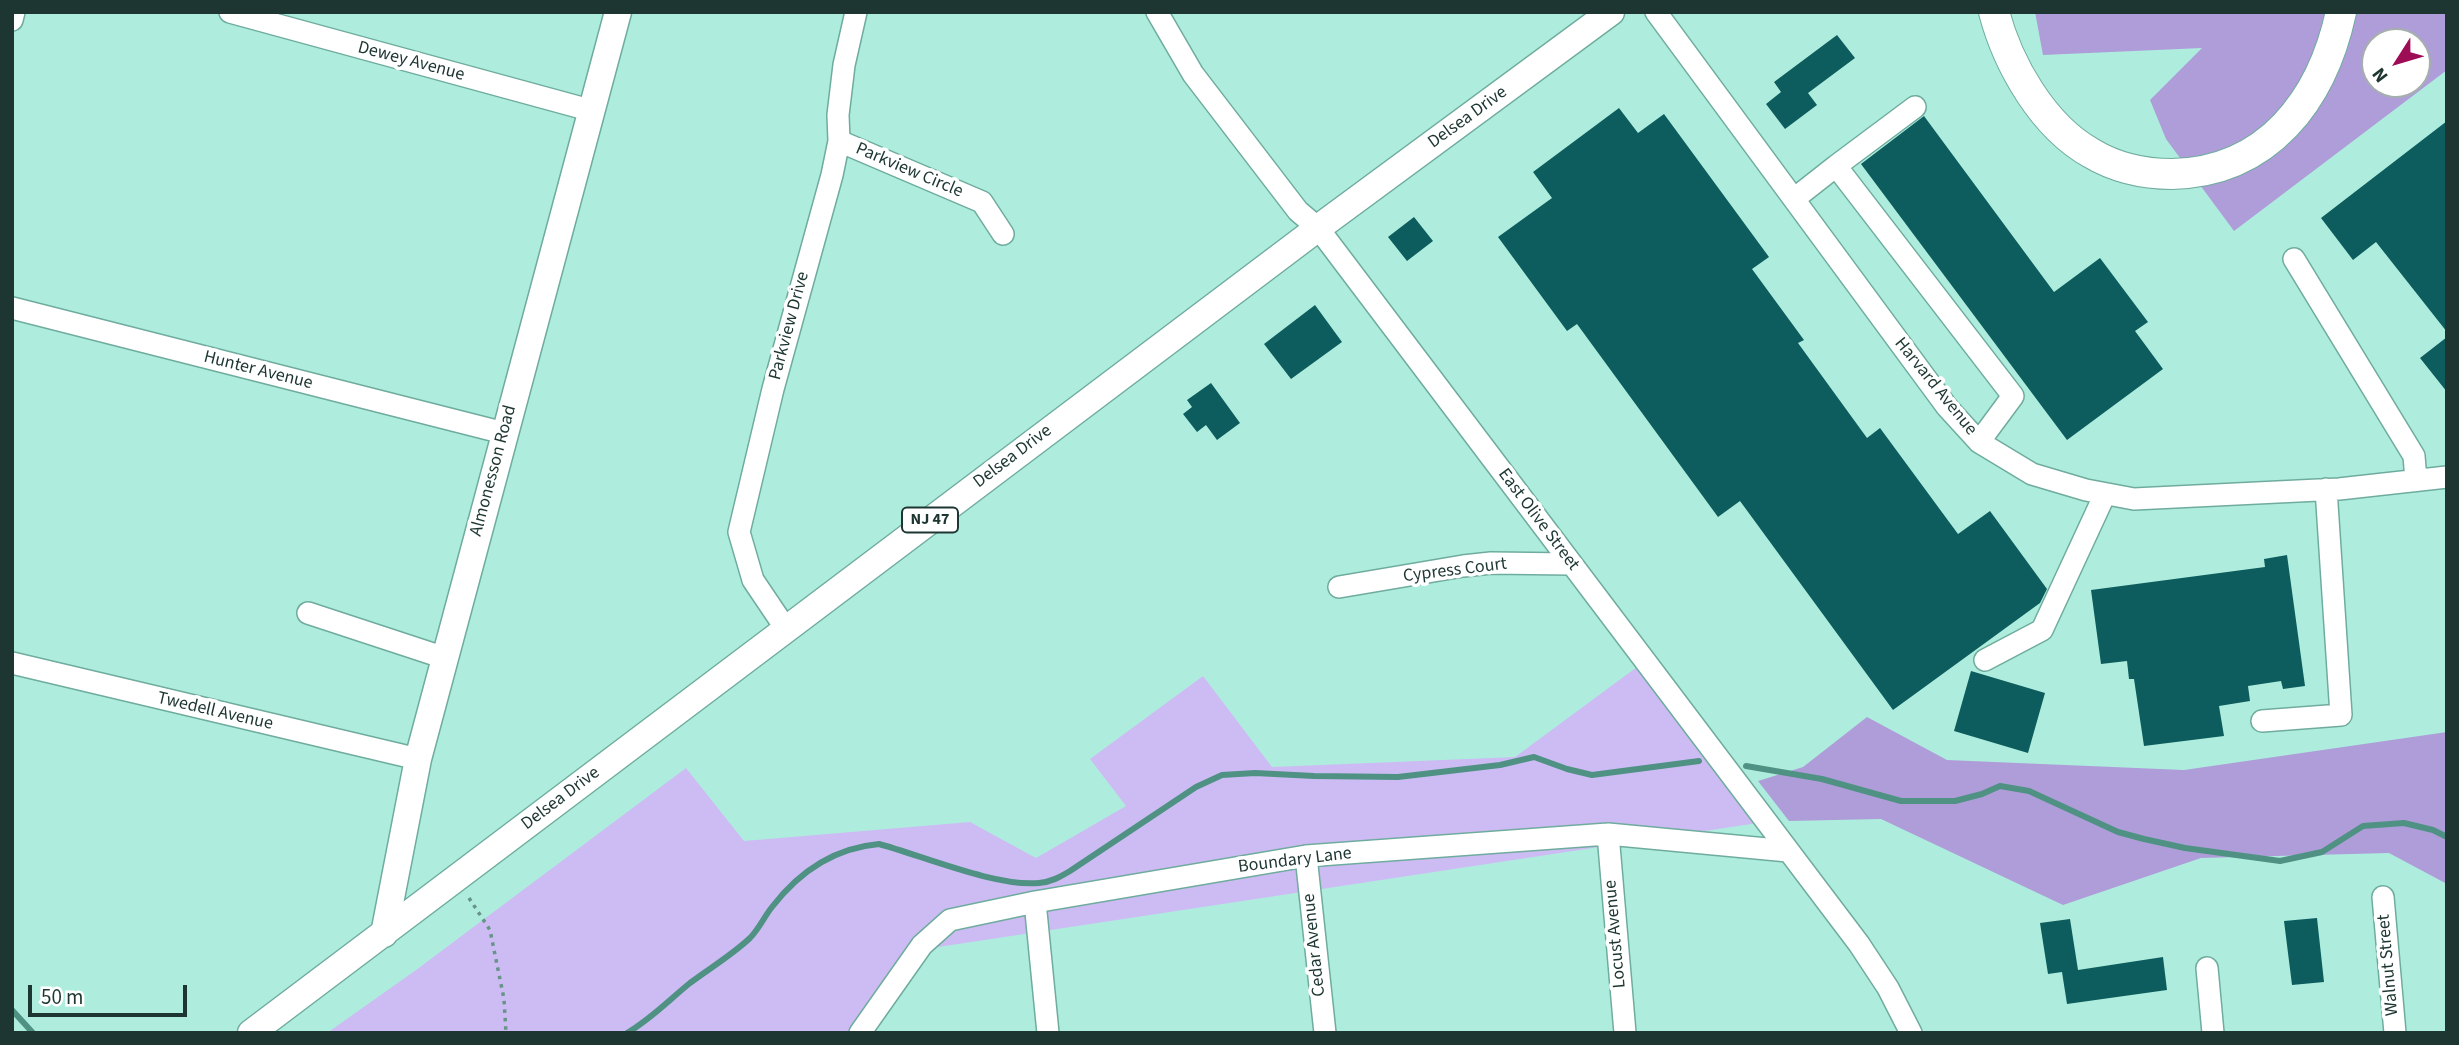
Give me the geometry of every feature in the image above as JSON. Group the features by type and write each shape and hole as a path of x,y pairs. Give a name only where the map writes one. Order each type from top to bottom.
{"highway":[{"path":"1994,12 2002,37 2021,76 2059,128 2090,153 2107,161 2137,171 2169,174 2203,172 2234,163 2251,154 2279,132 2302,105 2319,77 2341,12"}],"main road":[{"name":"Almonesson Road","path":"384,933 418,759 618,12"},
{"name":"Delsea Drive","path":"251,1033 1318,228 1611,12"}],"street":[{"path":"12,20 14,12"},
{"name":"Dewey Avenue","path":"230,12 593,111"},
{"name":"Parkview Drive","path":"786,629 753,580 739,532 770,401 839,141 838,114 844,65 856,12"},
{"name":"East Olive Street","path":"1157,12 1193,74 1298,211 1318,228 1859,944 1888,988 1911,1033"},
{"name":"Harvard Avenue","path":"1656,12 1947,407 1979,442 2032,474 2134,499 2326,489 2447,477"},
{"path":"1794,199 1915,107"},
{"name":"Parkview Circle","path":"839,141 982,202 1003,234"},
{"path":"1836,166 2013,396 1979,442"},
{"path":"2294,259 2414,456 2416,480"},
{"name":"Hunter Avenue","path":"12,308 504,433"},
{"path":"2262,722 2341,715 2326,489"},
{"path":"1985,660 2042,630 2105,494"},
{"name":"Cypress Court","path":"1339,587 1463,566 1572,564"},
{"path":"308,613 445,658"},
{"name":"Twedell Avenue","path":"12,663 418,759"},
{"name":"Boundary Lane","path":"860,1033 922,945 950,919 1035,902 1306,856 1608,834 1788,851"},
{"name":"Locust Avenue","path":"1608,834 1625,1033"},
{"name":"Cedar Avenue","path":"1306,856 1325,1033"},
{"name":"Walnut Street","path":"2383,897 2395,1033"},
{"path":"1035,902 1048,1033"},
{"path":"2207,968 2213,1033"}],"path":[{"path":"457,878 490,930 504,999 506,1033"}],"shaded area":[{"path":"2035,12 2447,12 2447,70 2431,82 2431,28 2361,28 2361,98 2410,98 2234,231 2166,139 2150,100 2202,48 2043,55"},
{"path":"1641,664 1758,823 912,951 855,1033 327,1033 416,970 686,768 744,841 970,822 1036,858 1126,806 1090,759 1203,676 1272,767 1515,757"},
{"path":"1867,717 1947,760 2184,770 2447,732 2447,884 2389,853 2201,858 2063,905 1881,819 1789,821 1758,781 1803,767"}],"building":[{"path":"1837,35 1855,58 1808,93 1817,105 1785,129 1766,104 1781,92 1774,82"},
{"path":"1619,108 1638,133 1664,114 1769,257 1752,269 1804,340 1798,343 1867,438 1880,428 1958,534 1990,511 2047,589 2040,603 1893,710 1740,501 1718,517 1577,324 1567,331 1498,237 1552,198 1533,172"},
{"path":"1924,116 2054,292 2100,258 2148,322 2135,331 2163,369 2067,440 1861,164"},
{"path":"2447,121 2447,332 2376,242 2353,260 2321,218"},
{"path":"1414,217 1433,241 1407,261 1388,237"},
{"path":"1315,305 1342,342 1291,379 1264,344"},
{"path":"2447,337 2447,392 2420,358"},
{"path":"1211,383 1240,423 1217,440 1206,425 1197,432 1183,414 1192,407 1187,400"},
{"path":"2287,555 2305,686 2283,689 2281,681 2248,686 2250,701 2219,706 2224,736 2144,746 2134,679 2129,679 2127,661 2101,664 2091,590 2265,567 2264,559"},
{"path":"1971,671 2045,693 2028,753 1954,731"},
{"path":"2317,918 2324,982 2292,985 2284,921"},
{"path":"2070,919 2078,970 2163,957 2167,990 2067,1004 2062,972 2048,974 2040,923"}],"waterway":[{"path":"627,1033 750,938 783,894 806,873 832,856 863,846 879,844 981,876 1039,883 1066,873 1196,787 1222,775 1255,773 1398,777 1500,765 1534,757 1592,775 1699,761"},
{"path":"1746,766 1822,779 1901,801 1955,801 2000,786 2029,791 2118,832 2185,848 2280,861 2322,852 2363,826 2404,823 2433,830 2447,837"},
{"path":"12,1010 33,1033"}]}
